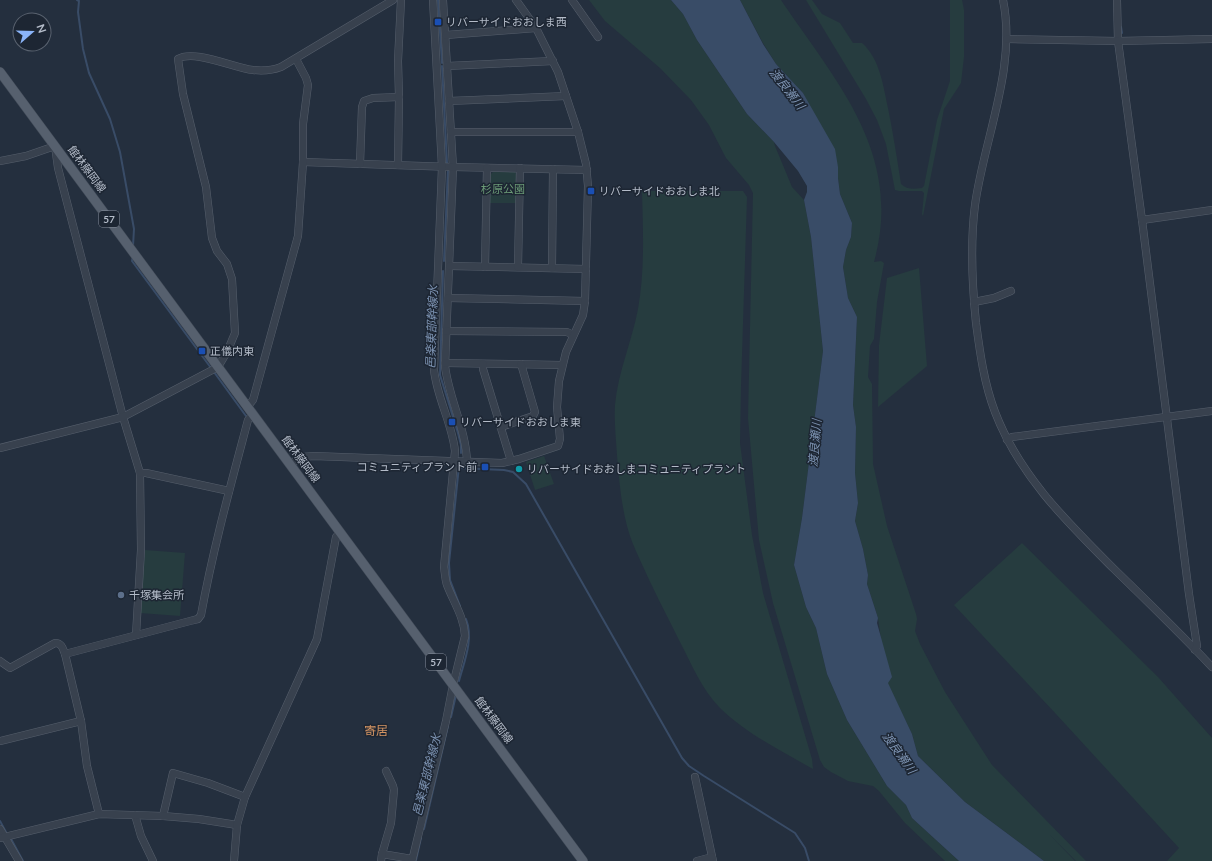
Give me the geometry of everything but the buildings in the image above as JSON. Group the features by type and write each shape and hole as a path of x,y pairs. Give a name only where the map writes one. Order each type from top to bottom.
{"main road":[{"name":"館林藤岡線","path":"0,72 583,861"}],"street":[{"path":"0,448 123,417 218,367 227,352 235,333 232,279 227,264 217,252 212,238 206,187 183,94 178,59 198,56 253,70 275,69 296,59 393,0"},
{"path":"398,165 398,61 401,0"},
{"path":"386,771 394,790 391,823 382,858 412,860 465,636 465,628 447,584 444,567 455,462 455,444 436,384 434,370 442,167 433,0"},
{"path":"449,0 443,0 453,167 445,363 447,381 466,442 467,462"},
{"path":"290,464 302,457 314,456 494,463 511,461 558,446 560,439 557,417 557,398 562,366 582,315 585,301 587,170 578,132 553,61 536,28 516,0"},
{"path":"572,0 598,37"},
{"path":"1003,0 1007,16 1005,57 994,120 983,159 974,208 972,247 974,302 980,356 994,411 1007,440 1027,473 1065,520 1212,667"},
{"path":"1116,0 1118,41 1197,646 1195,650"},
{"path":"446,35 536,28"},
{"path":"1007,40 1118,41 1212,39"},
{"path":"65,654 198,619 201,615 229,491 297,241 303,162 303,124 308,86 306,78 296,59"},
{"path":"447,66 553,61"},
{"path":"449,101 566,96"},
{"path":"360,164 362,107 364,101 373,98 399,97"},
{"path":"451,132 578,132"},
{"path":"0,161 26,156 55,146 58,168 123,417 140,473 141,550 136,635"},
{"path":"303,162 587,170"},
{"path":"484,267 487,168"},
{"path":"518,267 520,168"},
{"path":"552,268 553,169"},
{"path":"1142,220 1212,210"},
{"path":"450,266 586,269"},
{"path":"974,302 994,298 1012,291"},
{"path":"448,298 585,301"},
{"path":"446,331 568,332 573,335"},
{"path":"445,363 562,366"},
{"path":"483,364 483,369 511,461"},
{"path":"501,427 533,416 534,412 521,364"},
{"path":"1007,440 1012,437 1212,411"},
{"path":"140,473 229,491"},
{"path":"234,861 237,825 245,797 317,639 336,536 340,532"},
{"path":"0,661 10,668 55,643 62,645 81,721 87,766 99,814"},
{"path":"0,741 81,721"},
{"path":"163,816 172,774 208,783 245,797"},
{"path":"695,777 713,859 697,861"},
{"path":"2,837 99,814 163,816 237,825"},
{"path":"135,815 140,836 153,861"},
{"path":"0,829 2,837 18,861"}],"green space":[{"path":"589,0 671,0 683,14 697,40 747,114 774,142 792,187 804,200 811,237 823,351 802,518 794,565 806,607 816,628 827,674 847,720 887,786 906,805 912,818 959,861 945,861 905,823 879,791 873,786 848,781 824,767 820,760 773,603 759,540 748,418 753,193 749,185 726,158 709,125 691,100 660,68 605,21"},
{"path":"740,0 781,0 843,91 860,122 873,154 880,187 881,223 874,262 881,261 884,263 877,302 874,339 870,346 868,377 872,384 873,464 887,526 916,614 917,619 915,631 920,644 945,692 992,765 1086,861 1076,861 1049,834 1075,861 1044,861 965,802 918,756 912,734 887,683 878,618 867,584 868,575 863,549 855,521 858,503 855,473 856,427 853,405 857,317 848,298 843,267 846,250 851,237 852,223 840,194 838,167 803,93 776,64"},
{"path":"806,0 812,0 822,14 840,23 853,43 862,43 873,57 880,73 884,90 901,184 913,189 922,188 924,186 937,120 950,81 950,0 962,0 964,10 964,57 961,83 944,109 923,216 924,193 922,191 895,190 886,144 877,120 866,99"},
{"name":"杉原公園","path":"493,172 515,172 517,175 517,203 489,203 490,175"},
{"path":"642,191 743,191 747,197 740,443 752,535 763,593 812,759 813,769 777,749 741,726 714,701 697,676 649,580 628,530 619,482 615,430 615,405 619,381 638,309 642,280"},
{"path":"919,268 927,366 878,407 879,345 887,278"},
{"path":"544,456 554,484 535,490 526,462"},
{"path":"1022,543 1158,677 1212,738 1212,861 1167,861 1179,848 954,605"},
{"path":"145,550 185,553 180,616 140,613"}],"water":[{"name":"渡良瀬川","path":"671,0 740,0 763,44 776,64 803,93 835,149 840,194 852,223 851,237 846,250 843,267 848,298 857,317 853,405 856,427 855,473 858,503 855,521 863,549 868,575 867,584 878,618 877,623 892,677 888,683 912,734 918,756 965,802 1044,861 959,861 912,818 906,805 887,786 847,720 827,674 816,628 806,607 794,565 802,518 823,351 811,237 804,200 807,192 807,186 798,171 774,142 747,114 697,40 683,14"}],"waterway":[{"path":"77,0 79,1 78,12 83,49 89,73 110,119 120,152 134,229 133,246"},
{"name":"邑楽東部幹線水","path":"438,0 442,63"},
{"path":"1121,27 1122,33"},
{"name":"邑楽東部幹線水","path":"442,66 447,163"},
{"name":"邑楽東部幹線水","path":"444,261 448,169"},
{"path":"133,256 132,261 211,368"},
{"name":"邑楽東部幹線水","path":"443,271 440,375 458,433 461,453"},
{"path":"214,372 246,416"},
{"name":"邑楽東部幹線水","path":"459,466 449,563 450,580 460,606"},
{"path":"459,468 504,470 513,472 526,484 682,758 689,766 704,776 795,833 805,848 809,861"},
{"name":"邑楽東部幹線水","path":"459,681 469,642 466,619"},
{"name":"邑楽東部幹線水","path":"451,717 456,695"},
{"name":"邑楽東部幹線水","path":"424,829 448,726"},
{"path":"0,821 7,834"},
{"path":"10,837 23,861"},
{"name":"邑楽東部幹線水","path":"416,860 421,838"}],"place":[{"name":"リバーサイドおおしま西","path":"438,22"},
{"name":"リバーサイドおおしま北","path":"591,191"},
{"name":"正儀内東","path":"202,351"},
{"name":"リバーサイドおおしま東","path":"452,422"},
{"name":"コミュニティプラント前","path":"485,467"},
{"name":"リバーサイドおおしまコミュニティプラント","path":"519,469"},
{"name":"千塚集会所","path":"121,595"}],"district":[{"name":"寄居","path":"376,731"}]}
